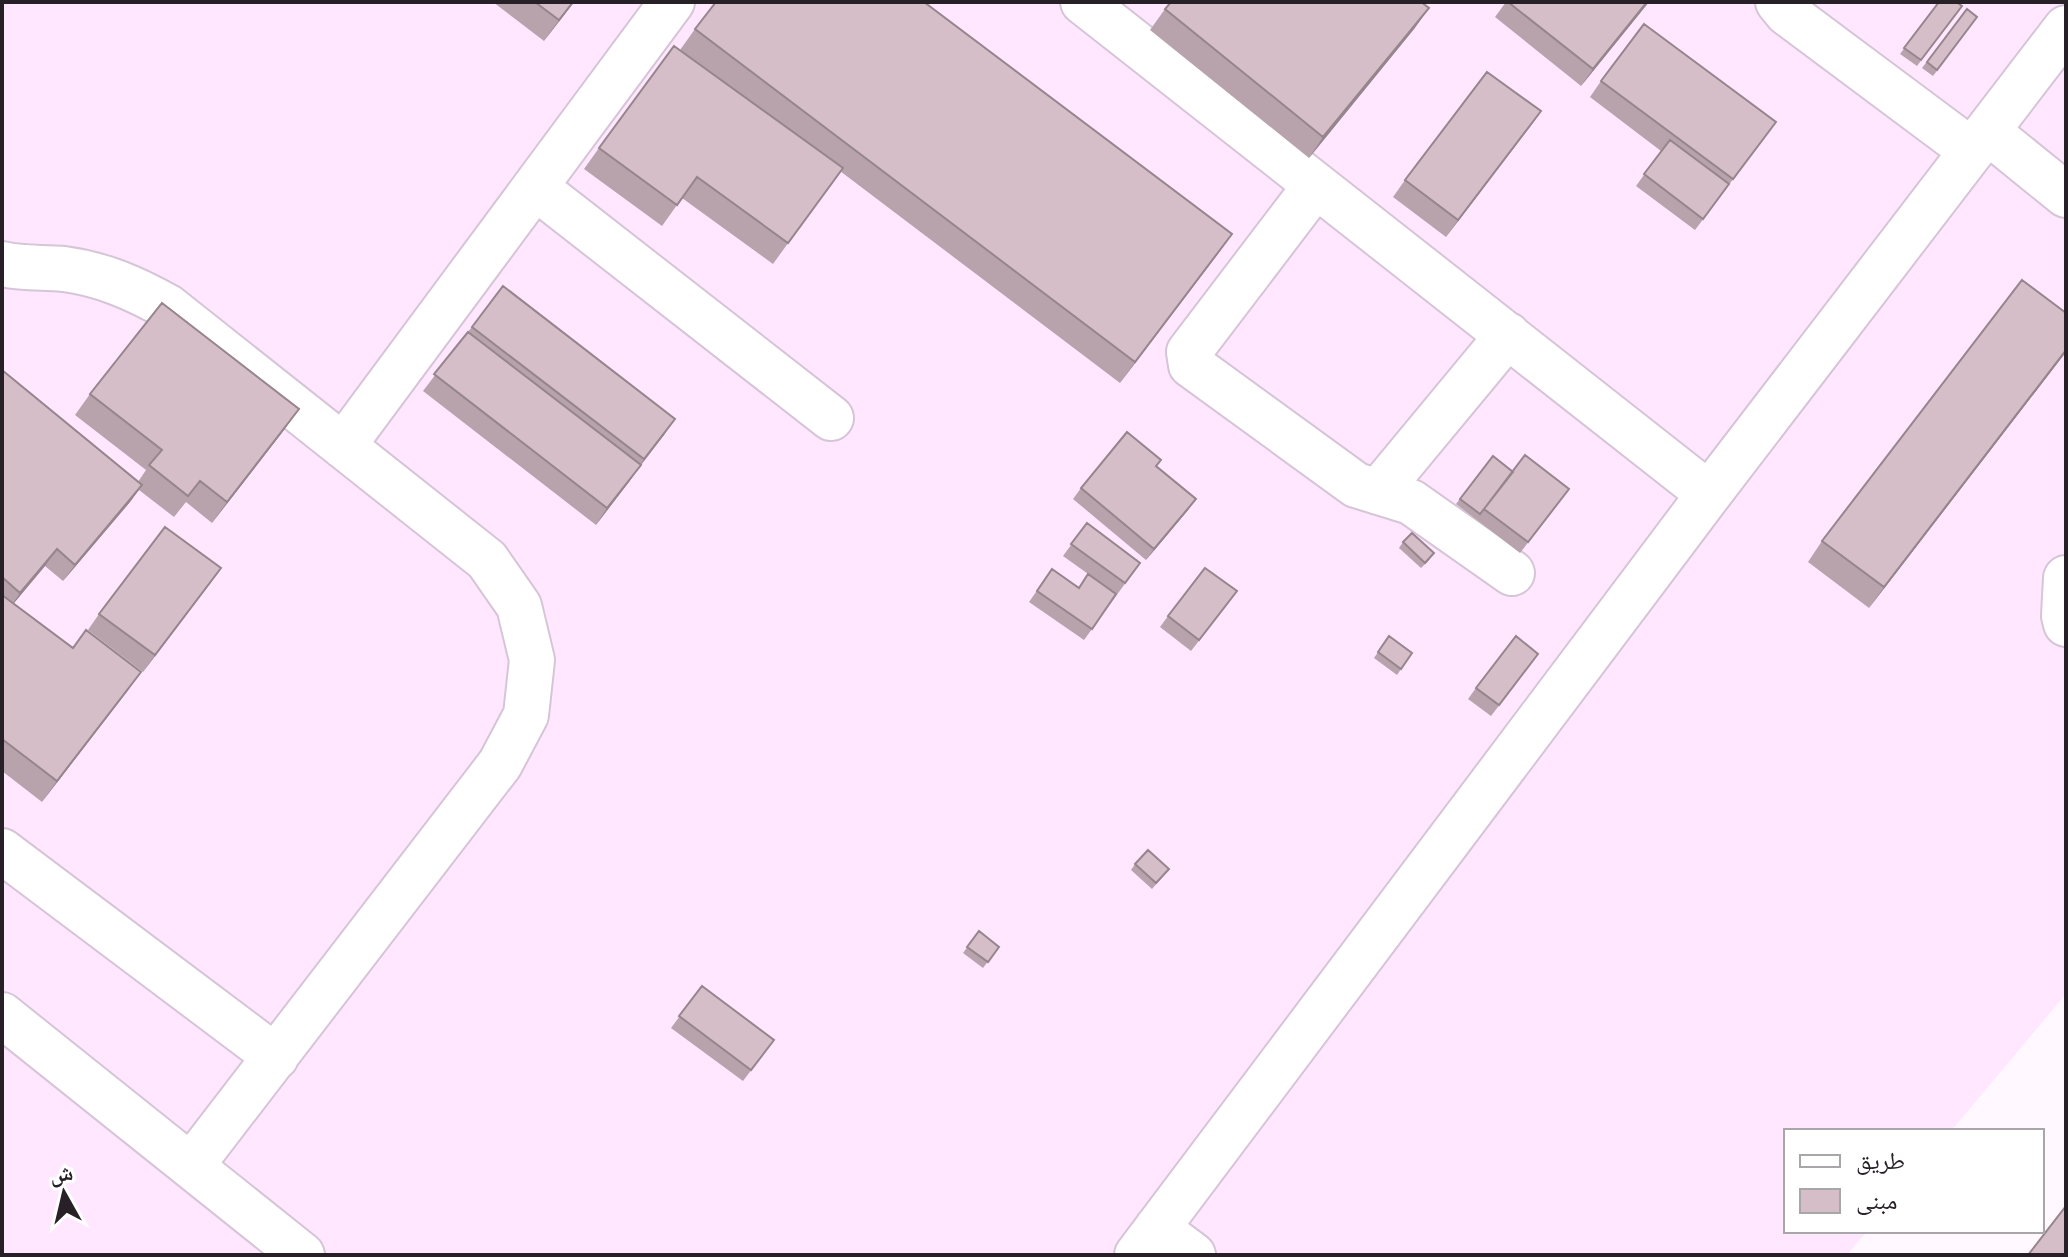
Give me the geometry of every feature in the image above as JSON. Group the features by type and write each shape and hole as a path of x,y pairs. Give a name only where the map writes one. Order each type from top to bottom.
{"lane":[{"path":"343,446 672,2"},
{"path":"1083,2 1709,494"},
{"path":"1778,2 1787,13 2066,195"},
{"path":"1193,1255 1147,1242 1709,494 2066,28"},
{"path":"1316,185 1189,352 1191,365 1356,485 1411,502 1512,573"},
{"path":"535,187 831,418"},
{"path":"9,276 61,269 99,275 135,288 168,307 487,560 519,606 532,660 526,715 500,764 191,1166"},
{"path":"1378,492 1508,335"},
{"path":"2066,578 2066,624"},
{"path":"2,851 276,1057"},
{"path":"2,1015 302,1255"}],"shaded area":[{"path":"2,2 2066,2 2066,994 1953,1129 1784,1129 1784,1233 1865,1233 1847,1255 2,1255"}],"building":[{"path":"535,2 573,2 559,20"},
{"path":"716,2 924,2 1232,234 1135,362 695,29"},
{"path":"1171,2 1421,2 1429,8 1323,137 1165,9"},
{"path":"1508,2 1647,2 1593,69"},
{"path":"1939,2 1956,2 1962,6 1921,60 1904,48"},
{"path":"1967,9 1977,17 1937,70 1927,62"},
{"path":"1644,24 1776,122 1733,179 1601,81"},
{"path":"674,46 843,168 788,243 697,177 677,205 599,148"},
{"path":"1487,72 1541,111 1458,220 1405,180"},
{"path":"1670,140 1729,184 1703,219 1644,174"},
{"path":"2022,280 2066,313 2066,350 1884,587 1822,541"},
{"path":"503,286 675,419 644,459 472,327"},
{"path":"162,303 299,409 227,502 200,481 188,496 149,465 162,450 90,394"},
{"path":"468,332 641,465 607,508 434,374"},
{"path":"2,370 142,485 75,565 57,549 20,593 2,577"},
{"path":"1127,432 1161,460 1156,466 1196,499 1154,549 1081,488"},
{"path":"1525,455 1569,489 1528,542 1484,509"},
{"path":"1493,456 1513,472 1480,514 1460,499"},
{"path":"1087,523 1140,563 1125,583 1071,544"},
{"path":"165,527 221,568 155,655 99,614"},
{"path":"1412,533 1434,553 1425,563 1403,542"},
{"path":"1205,568 1237,591 1199,640 1168,616"},
{"path":"1052,569 1079,588 1088,574 1116,594 1092,629 1037,591"},
{"path":"2,595 73,648 86,630 141,672 57,781 2,739"},
{"path":"1389,636 1412,653 1401,669 1378,652"},
{"path":"1516,636 1538,654 1499,705 1476,688"},
{"path":"1148,850 1169,869 1156,883 1135,864"},
{"path":"979,931 999,947 988,962 967,947"},
{"path":"702,986 774,1040 751,1070 679,1016"},
{"path":"2066,1206 2066,1255 2028,1255"}]}
